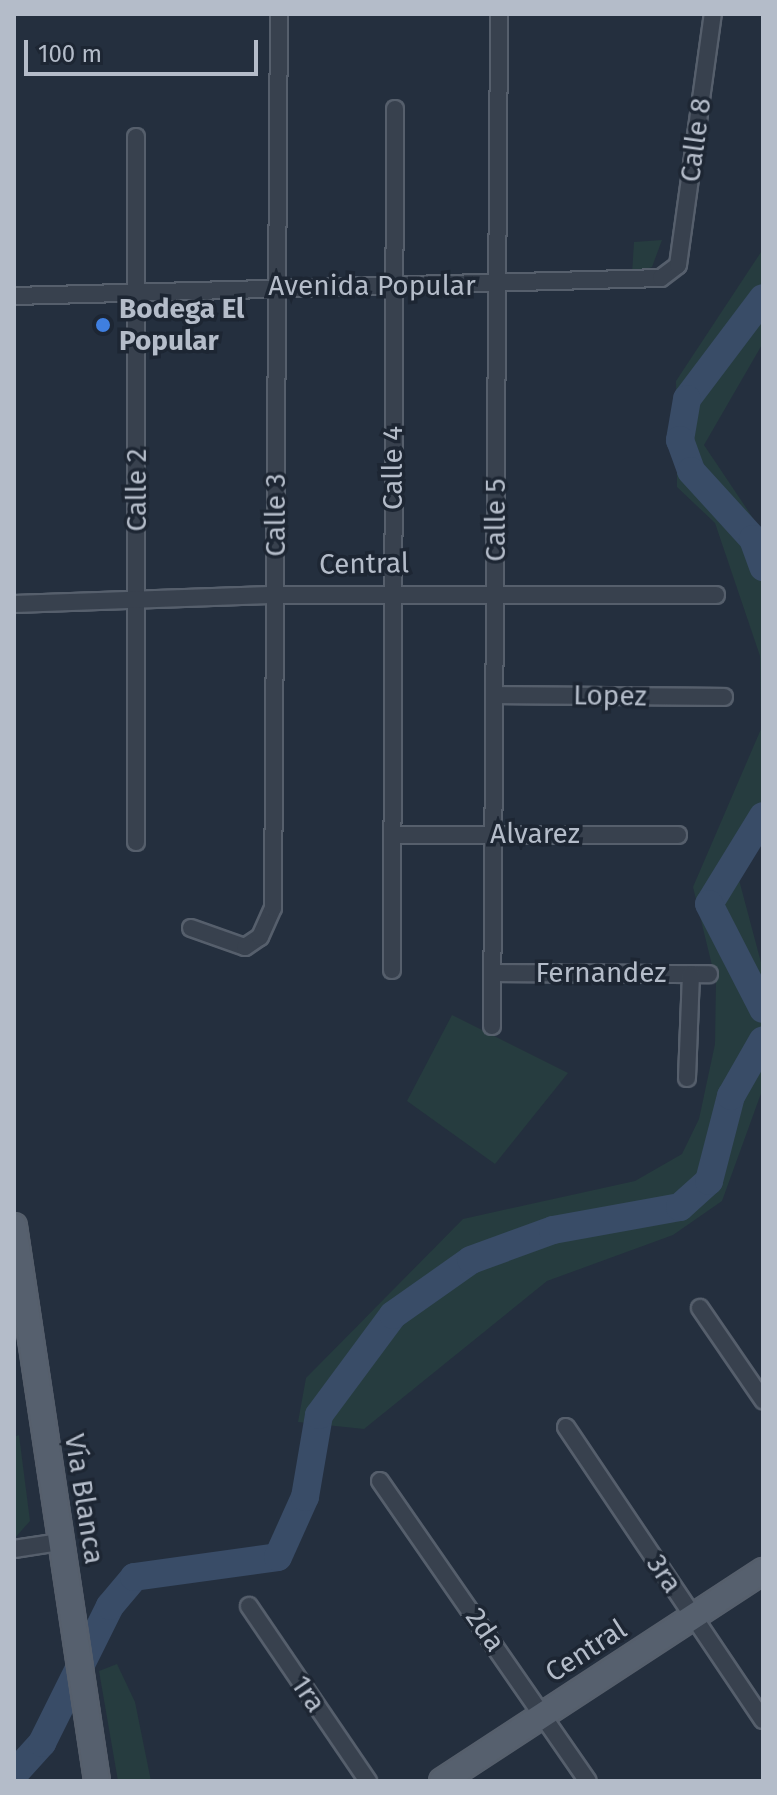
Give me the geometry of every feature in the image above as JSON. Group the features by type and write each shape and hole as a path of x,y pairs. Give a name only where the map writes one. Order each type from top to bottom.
{"main road":[{"name":"Vía Blanca","path":"14,1226 97,1781"},
{"name":"Central","path":"442,1781 763,1571"}],"street":[{"name":"Calle 3","path":"191,928 245,947 260,937 273,908 277,595 274,286 279,14"},
{"name":"Calle 5","path":"492,1026 499,14"},
{"name":"Calle 8","path":"678,265 713,14"},
{"name":"Calle 4","path":"392,970 395,109"},
{"name":"Calle 2","path":"136,137 136,842"},
{"name":"Avenida Popular","path":"14,296 136,288 639,284 678,265"},
{"name":"Central","path":"14,604 138,597 496,592 716,595"},
{"name":"Lopez","path":"495,695 724,697"},
{"name":"Alvarez","path":"393,835 678,835"},
{"name":"Fernandez","path":"494,973 709,974"},
{"path":"687,1078 691,974"},
{"path":"700,1308 763,1400"},
{"name":"3ra","path":"566,1427 763,1720"},
{"name":"2da","path":"380,1481 588,1781"},
{"path":"14,1549 60,1542"},
{"name":"1ra","path":"249,1606 368,1781"}],"green space":[{"path":"662,240 652,267 632,274 634,242"},
{"path":"763,249 763,343 704,445 763,533 763,838 738,876 763,970 763,1088 722,1201 673,1235 547,1281 364,1429 298,1422 306,1378 463,1219 635,1181 682,1154 699,1119 715,1044 716,982 693,887 761,729 760,656 715,523 677,487 676,381"},
{"path":"452,1015 568,1073 495,1164 407,1101"},
{"path":"19,1435 30,1521 14,1539 14,1437"},
{"path":"117,1664 135,1702 151,1781 118,1781 99,1671"}],"waterway":[{"path":"763,298 687,399 680,440 691,471 753,539 763,567"},
{"path":"763,816 709,904 763,1009"},
{"path":"14,1774 42,1743 110,1606 134,1577 278,1557 305,1497 319,1415 393,1315 471,1260 553,1230 680,1207 709,1181 731,1096 763,1040"}],"place":[{"name":"Bodega El Popular","path":"103,325"}]}
